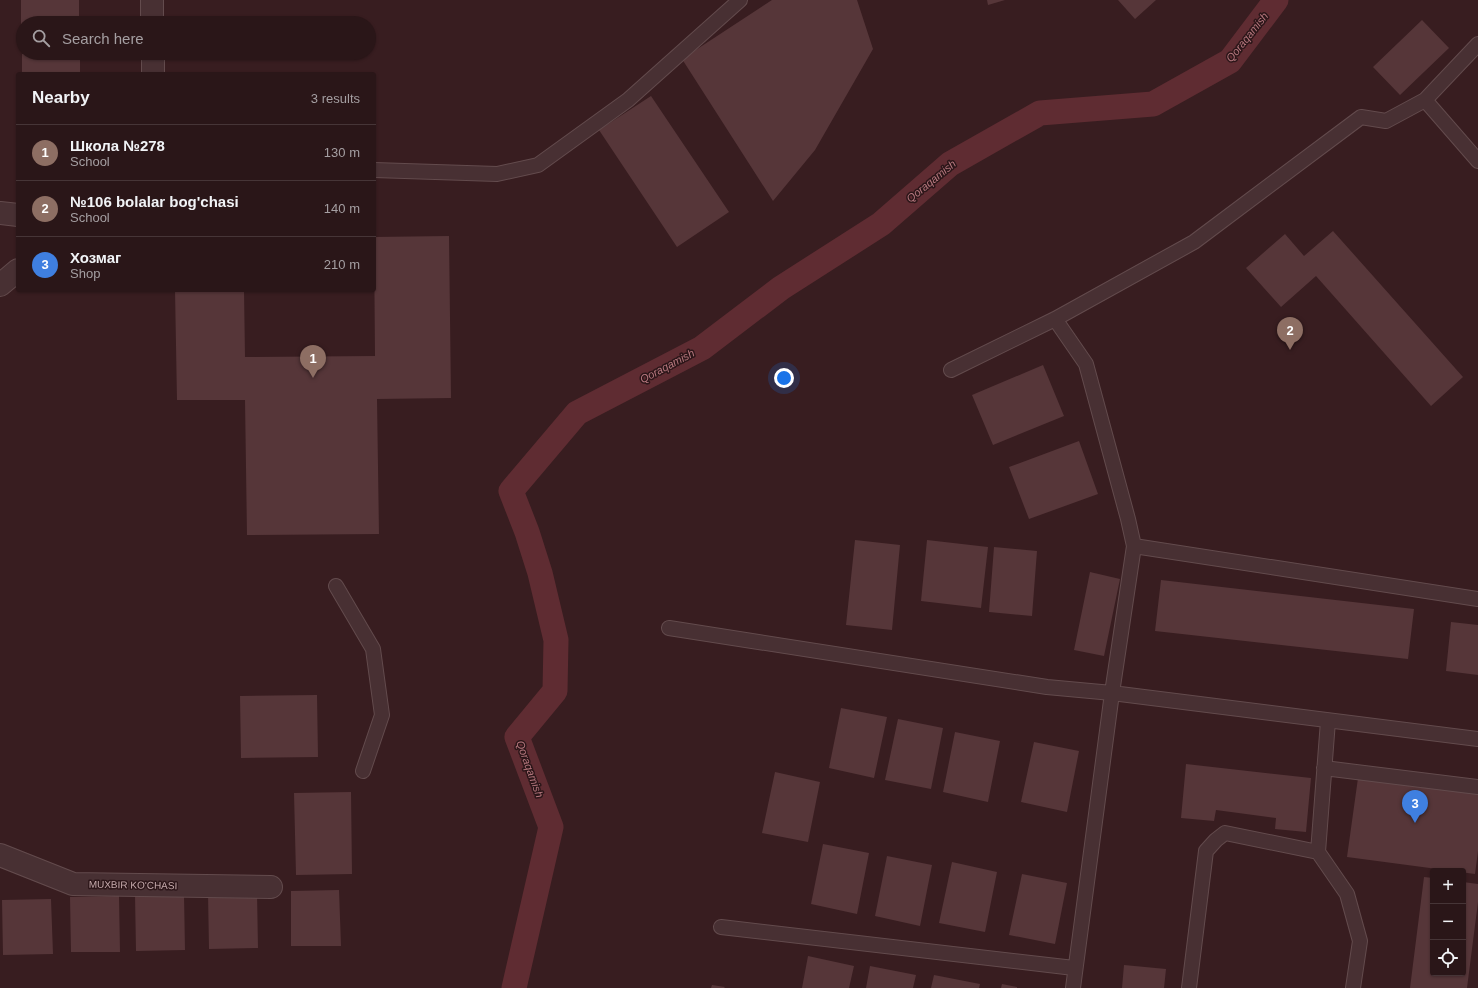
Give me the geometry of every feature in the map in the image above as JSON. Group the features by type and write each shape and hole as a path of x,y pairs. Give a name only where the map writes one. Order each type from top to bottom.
{"street":[{"path":"152,0 152,16"},
{"path":"153,60 153,72"},
{"path":"0,213 16,215"},
{"path":"0,285 16,272"},
{"name":"MUXBIR KO'CHASI","path":"0,855 73,884 271,887"}],"lane":[{"path":"376,170 498,174 538,165 628,100 740,0"},
{"path":"952,370 1055,319 1194,242 1360,117 1386,121 1425,100 1478,44"},
{"path":"1425,100 1478,161"},
{"path":"1055,319 1086,364 1134,546 1074,968 1073,988"},
{"path":"1134,546 1478,599"},
{"path":"336,586 372,649 382,715 363,772"},
{"path":"669,628 1048,687 1112,693 1478,739"},
{"path":"1328,721 1318,852 1347,894 1360,941 1353,988"},
{"path":"1324,768 1478,787"},
{"path":"1189,988 1206,851 1216,840 1225,833 1318,852"},
{"path":"721,927 1074,968"}],"building":[{"path":"21,0 79,0 79,16 21,16"},
{"path":"772,0 857,0 873,49 815,150 773,201 682,59"},
{"path":"987,0 1005,0 988,5"},
{"path":"1118,0 1156,0 1135,19"},
{"path":"1422,20 1449,48 1400,95 1373,67"},
{"path":"22,60 80,60 80,72 22,72"},
{"path":"651,96 729,212 677,247 599,130"},
{"path":"1333,231 1463,377 1431,406 1316,276 1281,307 1246,268 1285,234 1304,256"},
{"path":"449,236 451,398 377,399 379,534 247,535 245,400 177,400 175,292 244,292 245,357 375,356 376,237"},
{"path":"1043,365 1064,416 993,445 972,395"},
{"path":"1079,441 1098,494 1029,519 1009,467"},
{"path":"855,540 900,545 892,630 846,625"},
{"path":"927,540 988,547 981,608 921,601"},
{"path":"994,547 1037,551 1032,616 989,612"},
{"path":"1090,572 1120,579 1104,656 1074,650"},
{"path":"1161,580 1414,609 1408,659 1155,631"},
{"path":"1451,622 1478,625 1478,675 1446,671"},
{"path":"317,695 318,757 241,758 240,696"},
{"path":"841,708 887,717 874,778 829,768"},
{"path":"898,719 943,728 931,789 885,780"},
{"path":"955,732 1000,741 988,802 943,792"},
{"path":"1034,742 1079,751 1067,812 1021,802"},
{"path":"1186,764 1311,778 1306,832 1275,829 1276,818 1216,810 1214,821 1181,818"},
{"path":"775,772 820,782 808,842 762,833"},
{"path":"1358,778 1478,794 1478,851 1475,874 1466,873 1466,868 1430,868 1347,857"},
{"path":"351,792 352,874 296,875 294,793"},
{"path":"823,844 869,853 857,914 811,904"},
{"path":"887,856 932,865 920,926 875,916"},
{"path":"952,862 997,872 985,932 939,923"},
{"path":"1022,874 1067,883 1055,944 1009,935"},
{"path":"1424,877 1430,878 1430,976 1466,976 1466,882 1478,884 1478,902 1467,988 1410,988"},
{"path":"339,890 341,946 291,946 291,891"},
{"path":"208,893 257,893 258,948 209,949"},
{"path":"135,895 184,895 185,950 136,951"},
{"path":"119,896 120,952 71,952 70,897"},
{"path":"51,899 53,954 3,955 2,900"},
{"path":"808,956 854,966 849,988 802,988"},
{"path":"1124,965 1166,969 1164,988 1122,988"},
{"path":"870,966 916,975 913,988 866,988"},
{"path":"934,975 980,984 979,988 931,988"},
{"path":"1002,984 1017,987 1017,988 1001,988"},
{"path":"712,985 725,987 711,988"}],"waterway":[{"name":"Qoraqamish","path":"514,988 551,827 517,737 555,691 556,640 540,573 527,532 511,491 577,413 702,348 781,288 881,224 950,164 1040,113 1153,104 1230,61 1276,0"}],"place":[{"name":"№106 bolalar bog'chasi","path":"1290,350"},
{"name":"Школа №278","path":"313,378"},
{"name":"Хозмаг","path":"1415,823"}]}
